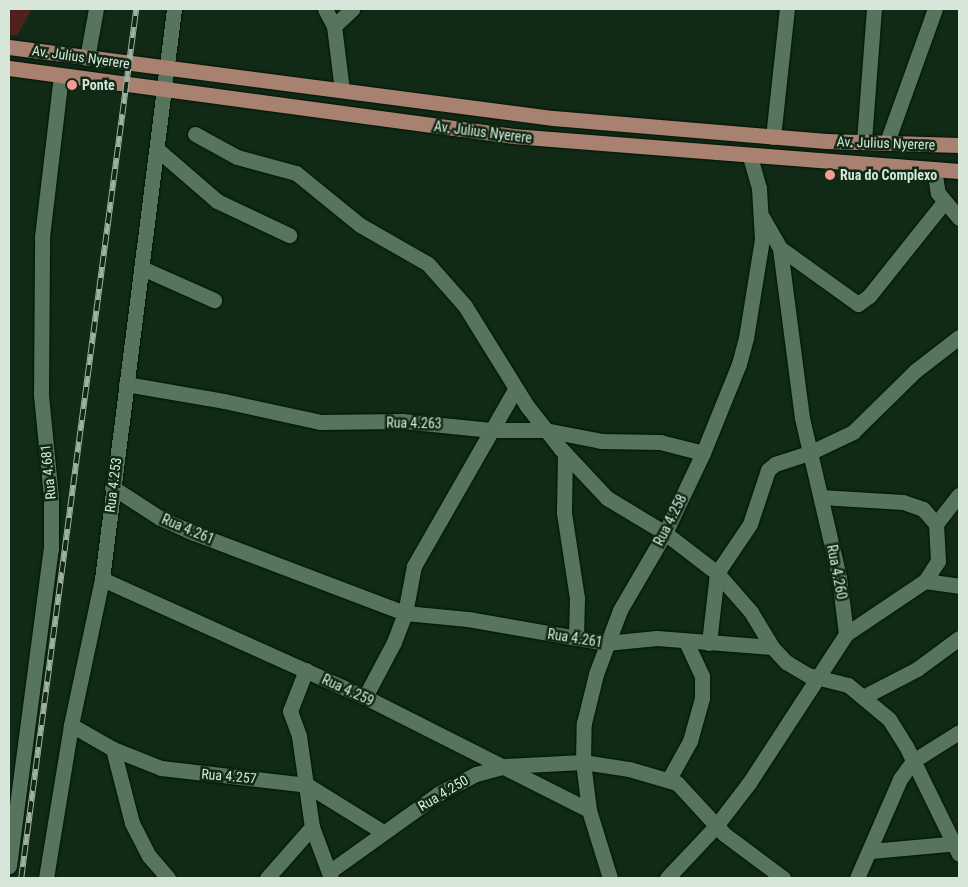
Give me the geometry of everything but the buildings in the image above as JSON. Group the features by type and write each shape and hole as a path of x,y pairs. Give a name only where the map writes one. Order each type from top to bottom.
{"main road":[{"name":"Av. Julius Nyerere","path":"9,48 552,118 773,137 959,145"},
{"name":"Av. Julius Nyerere","path":"9,68 513,136 750,157 959,171"}],"street":[{"path":"87,58 96,9"},
{"name":"Rua 4.253","path":"46,878 71,725 102,579 112,487 158,150 174,9"},
{"path":"325,9 334,26 342,90"},
{"path":"334,26 352,9"},
{"path":"773,137 787,9"},
{"path":"864,141 874,9"},
{"path":"887,142 911,68 934,9"},
{"name":"Rua 4.681","path":"9,866 51,549 52,497 41,396 42,237 62,75"},
{"path":"195,134 237,157 296,173 360,225 428,264 465,306 515,390 565,454 608,498 664,533 717,573 751,612 772,647 793,667 837,680 864,696 889,719 913,760 957,847 871,851"},
{"path":"158,150 217,201 289,235"},
{"name":"Rua 4.258","path":"610,878 589,810 583,762 584,723 606,643 620,610 664,533 703,453 746,338 762,217 750,157"},
{"path":"934,169 936,188 944,202 959,218"},
{"path":"780,248 858,304 869,296 944,202"},
{"name":"Rua 4.260","path":"762,217 780,248 809,453 821,497 838,577 846,634"},
{"path":"142,268 214,300"},
{"path":"709,643 717,573 750,524 768,470 775,464 809,453 863,424 915,371 959,337"},
{"name":"Rua 4.263","path":"126,384 224,400 320,422 402,421 492,430 546,430 601,441 660,442 703,453"},
{"path":"365,697 394,642 405,613 414,566 515,390"},
{"path":"565,454 564,514 577,598 576,638"},
{"name":"Rua 4.261","path":"112,487 160,518 194,533 405,613 468,619 606,643 657,638 772,647"},
{"path":"936,524 959,495"},
{"path":"667,878 716,826 749,783 846,634 925,581 938,560 936,524 923,509 903,502 821,497"},
{"name":"Rua 4.259","path":"102,579 365,697 589,810"},
{"path":"925,581 959,586"},
{"path":"864,696 916,670 959,638"},
{"path":"669,779 690,740 702,698 702,676 686,641"},
{"path":"306,670 290,712 299,736 312,827 330,875"},
{"name":"Rua 4.257","path":"71,725 113,748 161,768 307,785 383,832"},
{"path":"857,878 871,851 900,780 913,760 959,732"},
{"path":"113,748 132,823 149,856 168,878"},
{"path":"583,762 669,779 692,797 716,826 783,878"},
{"name":"Rua 4.250","path":"330,875 383,832 457,782 505,766 583,762"},
{"path":"267,878 312,827"}],"shaded area":[{"path":"9,9 32,9 17,36 9,35"}],"railway":[{"path":"21,878 136,9"}],"place":[{"name":"Ponte","path":"72,85"},
{"name":"Rua do Complexo","path":"830,175"}]}
